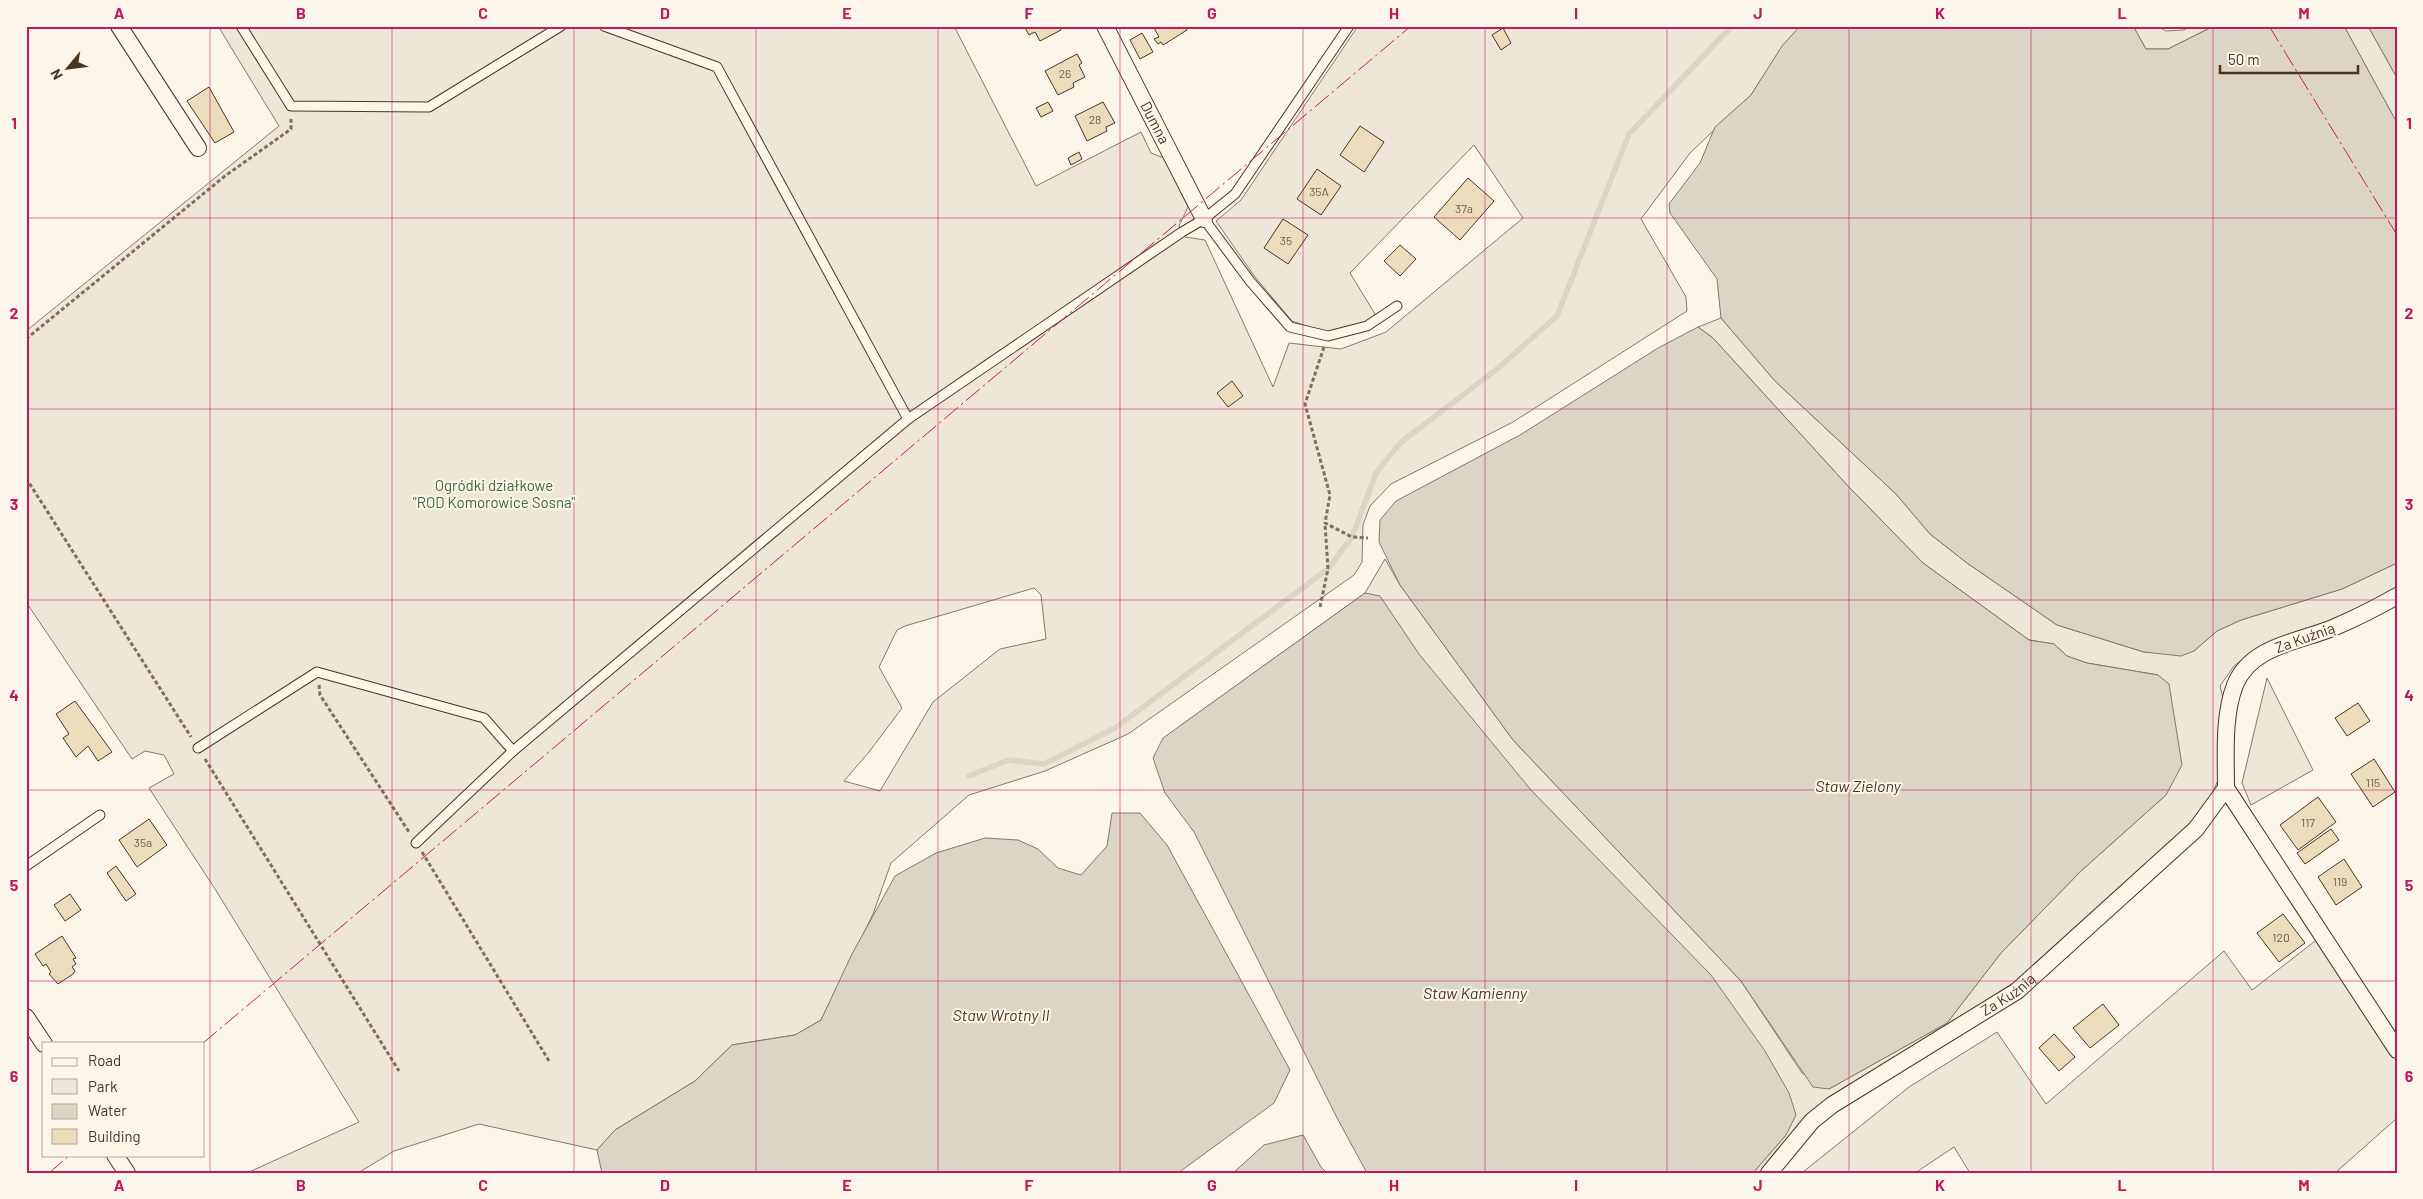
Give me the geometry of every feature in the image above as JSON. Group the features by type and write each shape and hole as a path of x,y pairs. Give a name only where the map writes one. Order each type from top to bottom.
{"street":[{"path":"119,26 198,148"},
{"name":"Dumna","path":"1105,26 1204,219"},
{"name":"Za Kuźnią","path":"1769,1173 1812,1121 1832,1105 2017,991 2196,830 2226,788 2226,742 2230,707 2235,686 2242,672 2254,659 2271,649 2332,628 2397,596"},
{"path":"2226,788 2397,1050"},
{"path":"26,1017 43,1042"},
{"path":"116,1156 127,1173"}],"lane":[{"path":"241,26 290,106 429,107 561,26"},
{"path":"604,26 717,67 908,419"},
{"path":"416,843 513,751 908,419 1182,232 1204,219 1234,194 1349,26"},
{"path":"1204,219 1250,281 1290,327 1328,336 1367,326 1396,306"},
{"path":"198,748 317,672 484,718 513,751"},
{"path":"26,866 100,815"}],"path":[{"path":"26,339 224,176 291,129 290,106"},
{"path":"1320,607 1328,569 1325,523 1330,495 1305,404 1328,336"},
{"path":"26,478 198,748 399,1071"},
{"path":"1325,523 1352,537 1368,538"},
{"path":"317,672 320,695 416,843 550,1061"}],"green space":[{"name":"Ogródki działkowe \"ROD Komorowice Sosna\"","path":"218,26 954,26 1036,186 1141,132 1151,153 1164,158 1188,207 1179,226 1185,237 1205,240 1273,387 1289,343 1341,349 1386,332 1523,218 1474,145 1350,273 1375,314 1369,321 1327,333 1292,321 1255,277 1216,221 1241,200 1358,26 1824,26 1782,47 1751,95 1690,153 1641,219 1686,297 1687,311 1513,422 1391,484 1370,506 1363,525 1362,562 1354,575 1128,734 1045,771 969,795 891,863 873,914 821,1020 795,1035 732,1045 695,1081 615,1130 597,1150 479,1124 394,1151 358,1173 247,1173 359,1122 215,889 149,788 174,774 164,755 145,751 132,759 26,602 26,331 279,126","holes":["1034,588 1041,595 1046,639 1000,649 933,702 880,791 844,781 869,752 902,708 879,667 897,630"]},
{"path":"2133,26 2157,26 2166,31 2184,30 2190,26 2214,26 2168,49 2146,49"},
{"path":"2344,26 2368,26 2397,78 2397,123"},
{"path":"1721,318 1775,381 1896,494 1930,534 1967,563 2057,625 2144,652 2194,651 2217,631 2241,620 2342,589 2397,563 2397,590 2357,613 2247,656 2234,666 2220,686 2226,710 2220,776 2210,798 2192,823 2034,970 1835,1096 1762,1173 1753,1173 1786,1135 1604,867 1552,812 1180,726 1365,593 1385,559 1400,585 1513,740 1741,981 1802,1073 1829,1089 1947,1023 2001,953 2081,871 2166,795 2158,675 2087,663 2067,656 2054,644 2029,640 1923,563 1847,485 1713,338 1698,327"},
{"path":"2267,678 2313,770 2251,805 2242,783"},
{"path":"2319,938 2397,1059 2397,1118 2335,1173 1970,1173 1954,1147 1915,1173 1803,1172 1909,1087 1997,1032 2046,1104 2224,951 2252,990"}],"water":[{"path":"1800,26 2133,26 2146,49 2168,49 2214,26 2344,26 2397,123 2397,563 2342,589 2241,620 2217,631 2194,651 2181,656 2144,652 2057,625 1967,563 1930,534 1896,494 1775,381 1721,318 1717,279 1670,213 1669,204 1700,163 1715,127 1751,95 1782,46"},
{"path":"2368,26 2397,26 2397,78"},
{"name":"Staw Zielony","path":"1698,327 1713,338 1847,485 1923,563 2029,640 2054,644 2067,656 2087,663 2158,675 2169,684 2182,765 2166,795 2081,871 2001,953 1947,1023 1829,1089 1813,1087 1741,981 1513,740 1400,585 1379,542 1380,520 1396,501 1520,435 1658,348"},
{"name":"Staw Kamienny","path":"1365,593 1380,596 1419,654 1531,790 1711,975 1765,1051 1789,1093 1796,1115 1786,1135 1753,1173 1367,1173 1337,1118 1194,832 1165,793 1153,758 1163,738"},
{"name":"Staw Wrotny II","path":"1112,813 1140,813 1167,845 1290,1070 1274,1103 1178,1173 602,1173 597,1150 615,1130 695,1081 732,1045 795,1035 821,1020 852,954 895,876 936,853 985,838 1018,840 1038,849 1058,868 1081,875 1107,846"},
{"path":"1303,1135 1321,1167 1327,1173 1233,1173 1264,1145"}],"building":[{"path":"1024,26 1059,26 1061,30 1040,41 1035,32 1029,35"},
{"path":"1153,26 1185,26 1187,30 1163,45 1161,42 1158,44 1154,39 1159,37"},
{"path":"1503,28 1511,43 1501,50 1492,35"},
{"path":"1142,33 1153,52 1140,59 1130,40"},
{"path":"1077,54 1082,63 1079,65 1085,77 1073,83 1074,87 1058,95 1045,71"},
{"path":"209,87 234,132 215,143 187,101"},
{"path":"1048,102 1053,111 1041,117 1036,108"},
{"path":"1103,102 1115,123 1106,127 1107,131 1087,141 1075,116"},
{"path":"1360,126 1384,142 1364,172 1340,155"},
{"path":"1079,152 1082,159 1071,165 1068,158"},
{"path":"1317,169 1341,186 1321,215 1297,199"},
{"path":"1468,178 1494,201 1460,240 1434,217"},
{"path":"1283,219 1308,235 1288,264 1264,248"},
{"path":"1400,245 1416,259 1400,276 1384,261"},
{"path":"1232,381 1243,396 1228,407 1217,393"},
{"path":"75,701 112,752 98,761 88,746 76,757 63,738 69,734 56,714"},
{"path":"2358,703 2370,721 2347,736 2335,718"},
{"path":"2374,759 2395,792 2373,807 2351,774"},
{"path":"2318,797 2336,822 2298,850 2280,825"},
{"path":"149,819 167,845 137,867 119,840"},
{"path":"2331,829 2339,840 2305,864 2297,853"},
{"path":"2344,859 2362,887 2336,905 2318,877"},
{"path":"116,866 136,894 126,901 107,873"},
{"path":"70,894 81,910 65,921 54,905"},
{"path":"2283,914 2305,943 2279,962 2257,933"},
{"path":"62,936 76,958 73,959 76,964 72,967 75,971 73,974 58,984 49,974 51,972 46,964 43,966 35,954"},
{"path":"2103,1004 2119,1025 2090,1048 2073,1028"},
{"path":"2054,1034 2075,1057 2059,1071 2039,1048"}],"waterway":[{"path":"969,776 1008,760 1044,764 1115,728 1328,569 1352,537 1376,473 1400,443 1497,369 1557,316 1629,134 1732,26"}],"power":[{"path":"204,1042 1411,26"},
{"path":"2269,26 2397,235"},
{"path":"49,1173 69,1156"}]}
